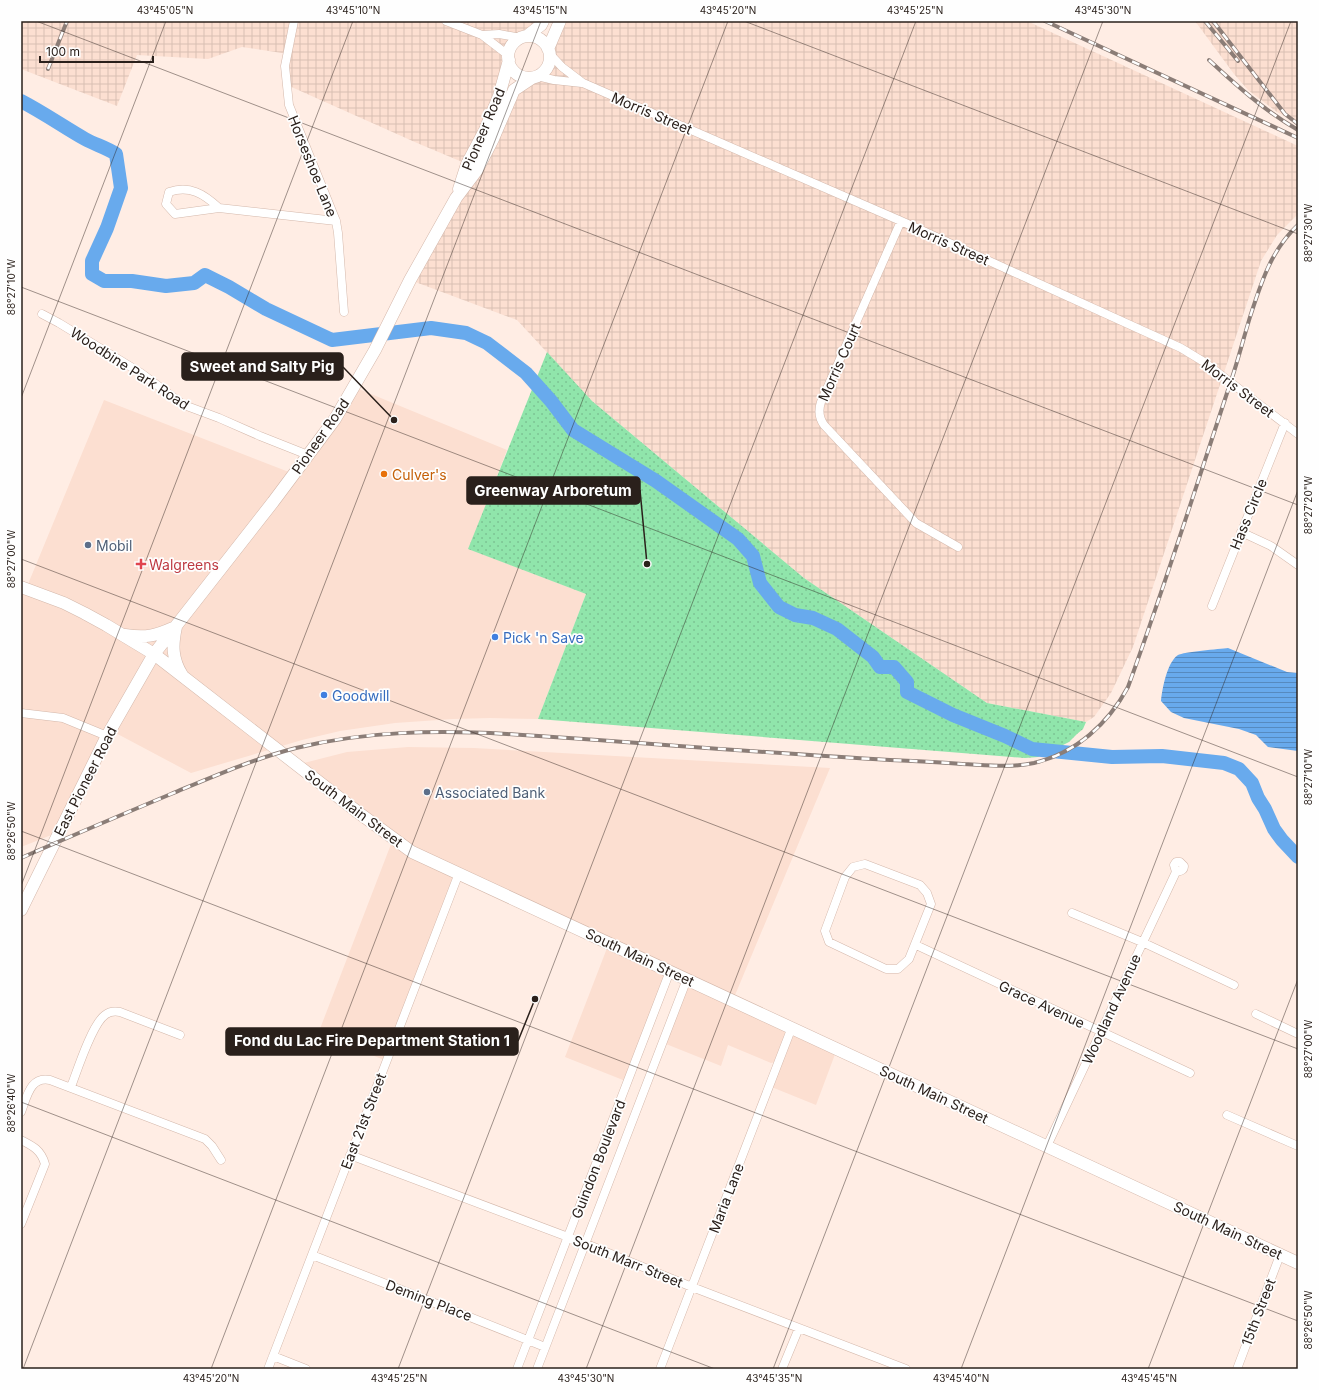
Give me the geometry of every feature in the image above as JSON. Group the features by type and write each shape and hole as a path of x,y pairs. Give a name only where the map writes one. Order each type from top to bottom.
{"main road":[{"path":"543,21 541,26 512,46 508,58 510,66 519,75 534,77 545,70 548,64 549,51 560,21"},
{"path":"524,37 534,37 540,39 549,51"},
{"name":"Pioneer Road","path":"456,198 467,164 485,130 499,96 508,58"},
{"name":"Pioneer Road","path":"154,654 341,410 375,350 410,280 456,198 477,170 493,139 514,90 534,77"},
{"name":"South Main Street","path":"21,587 64,603 154,654 385,833 412,852 1298,1263"},
{"path":"121,634 144,637 152,636 176,626"},
{"path":"176,626 173,645 174,659 186,679"},
{"name":"East Pioneer Road","path":"21,910 107,736 154,654"}],"street":[{"name":"Horseshoe Lane","path":"294,21 285,66 289,105 336,221 344,312"},
{"path":"446,21 482,35 508,58"},
{"path":"482,35 499,34 524,37"},
{"name":"Morris Street","path":"549,51 562,67 583,83 901,221 1181,348 1204,362 1298,434"},
{"name":"Morris Street","path":"534,77 583,83"},
{"path":"219,208 209,199 193,190 178,189 168,192 166,204 175,214 219,208 336,221"},
{"name":"Morris Court","path":"901,221 821,402 819,408 820,417 824,425 916,523 958,547"},
{"name":"Woodbine Park Road","path":"42,314 65,326 141,373 182,404 308,455"},
{"name":"Hass Circle","path":"1212,606 1284,423"},
{"path":"1241,532 1274,547 1298,565"},
{"path":"21,713 63,718 107,736"},
{"path":"865,864 920,885 927,893 931,904 916,945 909,959 898,969 886,969 829,942 824,931 845,877 853,867 865,864"},
{"name":"Woodland Avenue","path":"1046,1146 1176,872"},
{"name":"East 21st Street","path":"268,1369 459,873"},
{"path":"1072,913 1142,942 1234,985"},
{"name":"Grace Avenue","path":"916,945 1190,1073"},
{"name":"Guindon Boulevard","path":"517,1369 670,971"},
{"name":"Guindon Boulevard","path":"537,1369 687,979"},
{"path":"70,1087 101,1018 108,1013 115,1011 120,1012 180,1034"},
{"path":"1256,1014 1298,1034"},
{"name":"Maria Lane","path":"660,1369 792,1027"},
{"path":"21,1112 32,1086 37,1081 48,1079 205,1140 215,1149 221,1160"},
{"path":"1227,1115 1298,1146"},
{"path":"21,1140 37,1149 43,1156 45,1164 21,1224"},
{"name":"South Marr Street","path":"350,1155 568,1237 692,1287 906,1369"},
{"name":"Deming Place","path":"312,1255 545,1347"},
{"name":"15th Street","path":"1237,1369 1280,1255"},
{"path":"782,1369 799,1328"},
{"path":"273,1356 306,1369"}],"shaded area":[{"path":"21,21 543,21 518,40 510,49 467,164 287,85 287,54 282,53 242,47 208,59 137,55 117,106 21,69"},
{"path":"560,21 1027,21 1298,146 1298,214 1277,235 1261,261 1133,647 1111,693 1094,717 1086,722 987,703 804,578 592,401 517,320 410,280 514,90 541,74 548,64"},
{"path":"1195,21 1298,21 1298,123 1277,112 1248,90 1234,74"},
{"path":"354,387 507,450 469,549 586,594 538,719 453,719 395,723 340,731 302,740 191,773 110,730 59,832 21,847 21,587 26,589 104,400 294,474"},
{"path":"408,747 474,748 830,768 733,1000 837,1049 816,1105 769,1086 778,1061 771,1063 728,1045 721,1066 661,1042 687,979 670,971 628,1082 565,1057 609,943 459,873 387,1061 318,1034 393,839 296,765 347,752"}],"green space":[{"path":"547,352 592,401 804,578 987,703 1086,722 1083,729 1069,742 1059,747 1038,757 1025,758 538,719 586,594 468,549"}],"water":[{"path":"1228,648 1287,672 1298,673 1298,751 1268,747 1256,735 1239,729 1184,718 1171,712 1161,701 1168,670 1178,655"}],"waterway":[{"path":"21,101 85,139 116,154 121,188 107,228 92,261 92,274 104,281 132,281 166,286 194,283 205,275 229,287 266,309 332,340 431,328 466,333 487,343 526,373 551,401 573,430 656,481 738,539 753,556 760,583 779,607 795,615 813,618 837,629 873,657 880,667 894,667 907,682 907,692 953,715 1005,736 1032,749 1112,757 1162,756 1224,763 1239,769 1252,783 1274,829 1298,857"}],"railway":[{"path":"48,69 67,21"},
{"path":"1045,21 1298,138"},
{"path":"1205,21 1238,61"},
{"path":"1213,21 1285,114 1298,124"},
{"path":"1209,60 1241,89 1286,123 1298,130"},
{"path":"21,858 248,763 280,752 322,742 375,735 428,732 507,734 794,754 998,766 1025,765 1064,752 1077,744 1101,725 1111,713 1128,687 1192,500 1232,378 1258,292 1274,256 1298,225"}],"place":[{"name":"Sweet and Salty Pig","path":"394,420"},
{"name":"Culver's","path":"384,474"},
{"name":"Mobil","path":"88,545"},
{"name":"Walgreens","path":"141,564"},
{"name":"Greenway Arboretum","path":"647,564"},
{"name":"Pick 'n Save","path":"495,637"},
{"name":"Goodwill","path":"324,695"},
{"name":"Associated Bank","path":"427,792"},
{"name":"Fond du Lac Fire Department Station 1","path":"535,999"}]}
